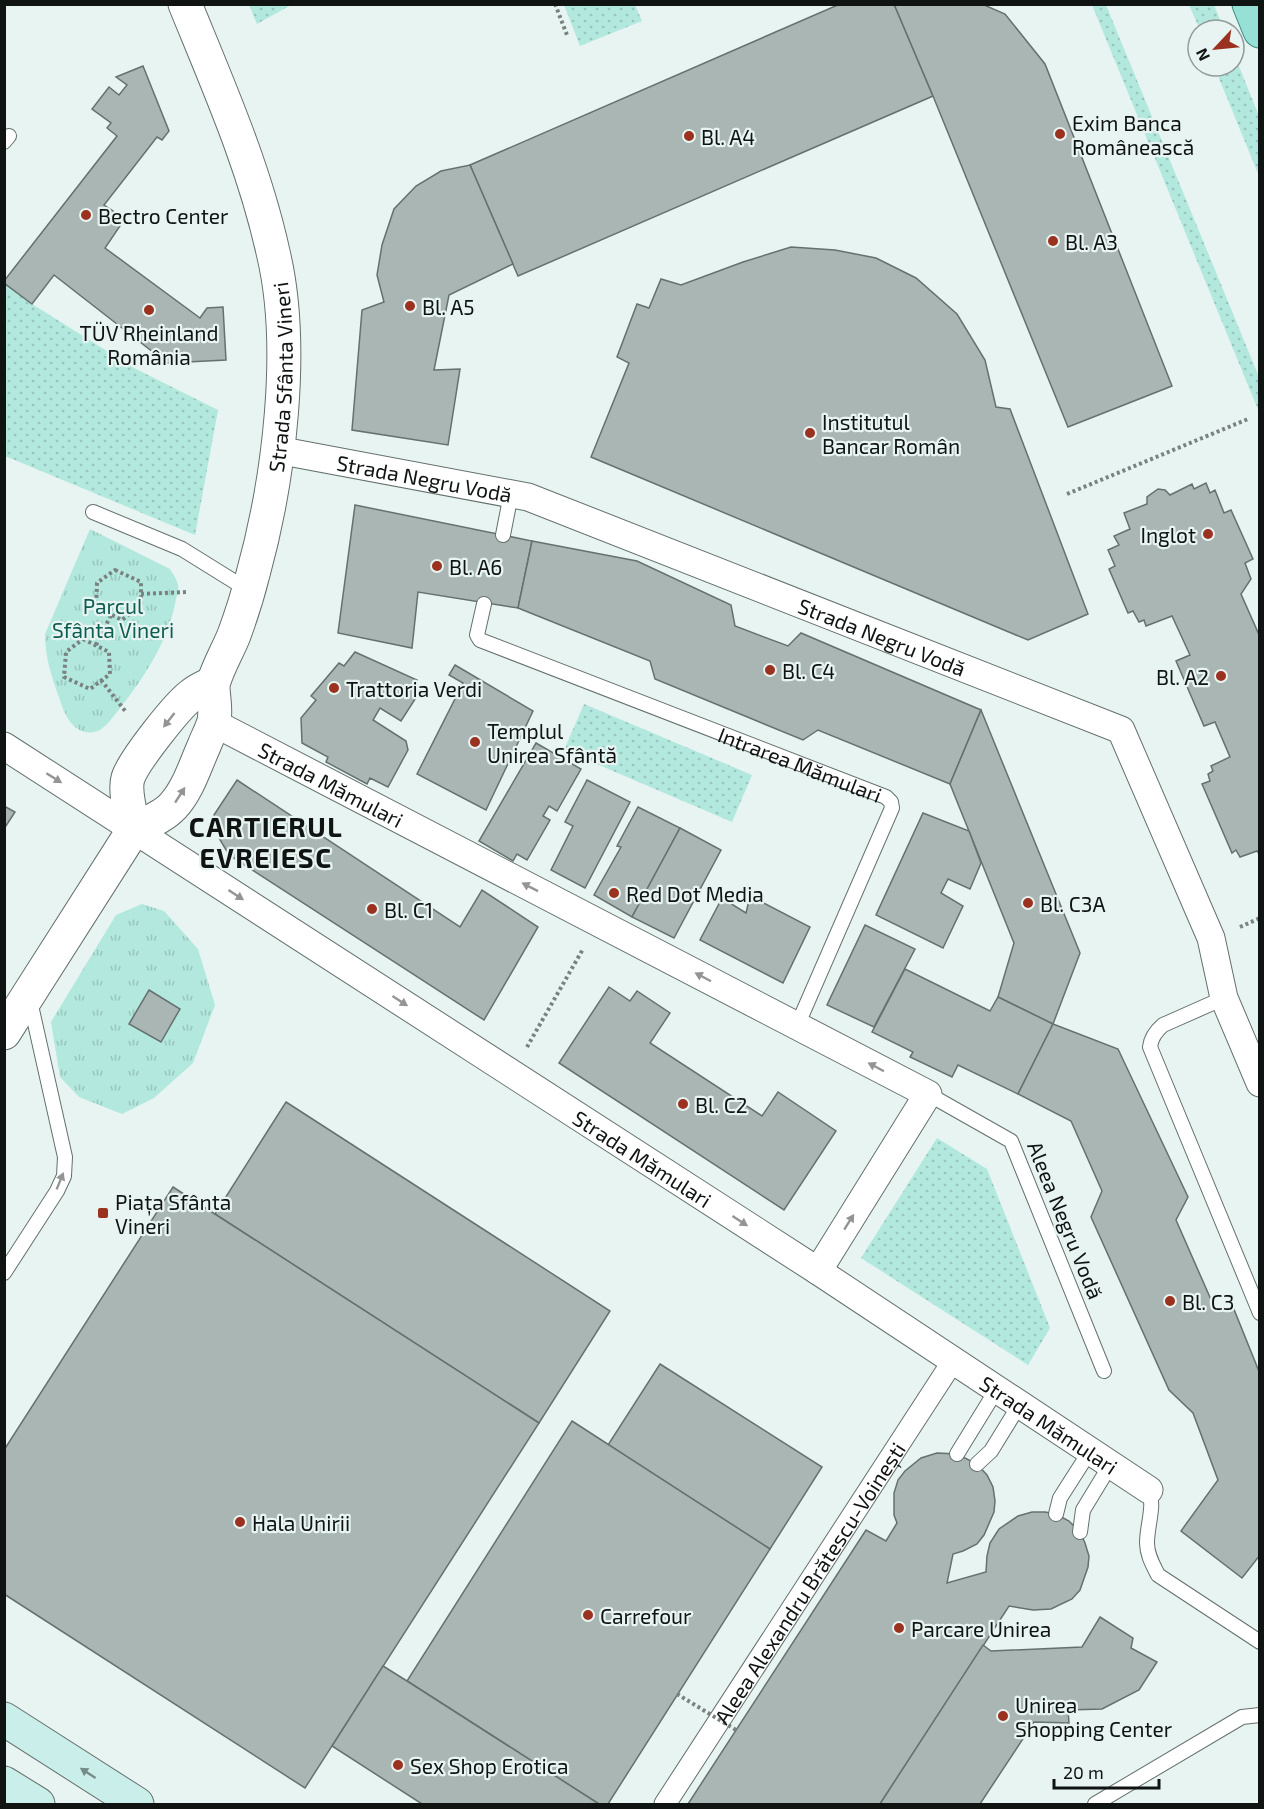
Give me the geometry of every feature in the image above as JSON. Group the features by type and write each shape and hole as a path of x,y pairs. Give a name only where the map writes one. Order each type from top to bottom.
{"main road":[{"path":"1249,4 1260,31"},
{"path":"4,1719 137,1804"},
{"path":"4,1783 38,1804"}],"street":[{"name":"Strada Sfânta Vineri","path":"134,829 154,820 172,807 184,792 214,723 216,706 213,683 235,632 253,575 267,514 277,450 283,380 280,293 274,253 261,203 185,4"},
{"name":"Strada Negru Vodă","path":"277,450 528,497 1121,730 1211,938 1224,998 1260,1083"},
{"path":"4,1033 134,829 128,800 128,779 139,758 182,704 193,694 213,683"},
{"name":"Strada Mămulari","path":"214,723 928,1094"},
{"name":"Strada Mămulari","path":"4,746 512,1073 1149,1490"},
{"path":"818,1272 928,1094"},
{"name":"Aleea Alexandru Brătescu-Voinești","path":"665,1804 953,1361"}],"lane":[{"path":"503,535 511,494"},
{"path":"93,512 182,549 248,590"},
{"name":"Intrarea Mămulari","path":"484,604 477,635 480,640 886,797 891,802 892,808 797,1026"},
{"path":"4,1272 57,1191 64,1176 65,1157 29,996"},
{"path":"1224,998 1163,1025 1151,1039 1150,1047 1260,1313"},
{"name":"Aleea Negru Vodă","path":"928,1094 1011,1141 1104,1371"},
{"path":"957,1454 997,1389"},
{"path":"977,1464 991,1451 1020,1404"},
{"path":"1056,1514 1060,1498 1100,1458"},
{"path":"1080,1532 1083,1510 1100,1458"},
{"path":"1149,1490 1152,1498 1147,1545 1150,1562 1158,1575 1260,1642"},
{"path":"1095,1804 1242,1717 1260,1715"}],"path":[{"path":"555,4 567,35"},
{"path":"1066,494 1248,419"},
{"path":"115,570 141,582 141,594 141,605 122,620 96,607 97,583 115,570"},
{"path":"141,594 186,592"},
{"path":"96,645 111,615"},
{"path":"83,639 109,652 110,674 101,680 90,689 64,677 66,652 83,639"},
{"path":"101,680 126,712"},
{"path":"512,1073 598,922"},
{"path":"677,1694 736,1730"}],"green space":[{"path":"249,5 291,5 257,24"},
{"path":"564,5 635,5 642,21 580,46"},
{"path":"1092,5 1106,5 1259,377 1259,412"},
{"path":"1189,5 1214,5 1219,18 1195,18"},
{"path":"1219,78 1244,78 1259,116 1259,176"},
{"path":"4,283 32,304 134,368 218,410 195,535 5,456"},
{"name":"Parcul Sfânta Vineri","path":"90,529 170,569 177,581 178,589 173,615 161,645 145,673 103,728 98,731 83,732 68,719 65,713 54,684 46,651 45,634"},
{"path":"584,704 752,775 732,822 564,750"},
{"path":"142,904 164,911 198,949 215,1005 193,1063 154,1098 122,1114 79,1097 60,1077 51,1022 116,915"},
{"path":"937,1138 987,1169 1050,1328 1028,1365 861,1258"}],"building":[{"name":"Bl. A4","path":"840,4 894,4 933,96 518,276 470,165"},
{"name":"Bl. A3","path":"894,4 982,4 1005,14 1045,64 1172,386 1068,427"},
{"name":"Bectro Center","path":"143,66 169,131 162,140 157,137 104,205 116,213 120,226 105,248 200,318 207,308 223,307 226,360 167,363 54,275 32,304 4,283 117,136 107,128 111,123 92,109 109,87 119,95 127,85 116,77"},
{"name":"Bl. A5","path":"470,165 513,264 449,295 434,370 460,369 448,445 352,430 362,310 384,302 377,275 382,245 394,209 416,186 441,171"},
{"name":"Institutul Bancar Român","path":"791,247 835,250 876,258 916,278 957,314 985,360 996,407 1010,409 1088,614 1028,640 591,457 629,363 617,357 637,304 649,308 661,279 681,285"},
{"name":"Bl. A2","path":"1206,483 1210,493 1215,490 1224,513 1231,510 1253,559 1245,563 1251,579 1241,594 1260,637 1260,855 1257,851 1240,857 1236,850 1232,853 1202,784 1210,781 1208,774 1213,771 1211,766 1230,757 1215,722 1204,726 1176,661 1190,655 1172,616 1146,626 1144,620 1139,622 1133,611 1128,613 1109,569 1115,566 1108,550 1119,545 1114,536 1130,529 1124,513 1147,504 1147,497 1158,489 1165,490 1170,495 1192,484 1194,489"},
{"name":"Bl. A6","path":"355,505 532,541 518,608 418,592 412,648 338,633"},
{"name":"Bl. C4","path":"532,541 637,561 731,605 735,626 788,646 801,633 981,710 950,784 818,730 803,740 655,679 650,661 518,608"},
{"path":"355,652 417,680 412,688 419,693 401,721 380,708 373,720 406,741 408,750 388,787 370,778 367,784 326,762 328,757 302,743 301,718 316,700 311,696 339,663 344,666"},
{"name":"Templul Unirea Sfântă","path":"455,665 533,711 486,810 417,774 463,683 449,675"},
{"name":"Bl. C3A","path":"981,710 1080,953 1053,1024 998,997 1014,943 950,784"},
{"path":"536,743 581,769 557,811 549,806 543,816 550,820 527,860 517,854 513,861 479,841"},
{"name":"Bl. C1","path":"237,780 460,927 482,890 538,927 484,1020 229,855 219,838 214,815"},
{"path":"587,780 630,802 585,888 551,870 573,826 565,822"},
{"path":"4,806 15,812 4,829"},
{"path":"638,807 680,828 632,917 594,895 621,847 617,846"},
{"path":"923,813 969,831 981,863 970,889 948,879 941,893 963,906 943,948 876,915"},
{"path":"680,828 721,850 674,938 632,917"},
{"path":"750,896 810,927 783,983 700,940 722,898 746,913"},
{"path":"865,925 915,949 874,1027 827,1005"},
{"path":"905,969 990,1011 998,997 1053,1024 1018,1094 958,1065 952,1077 910,1057 913,1052 872,1032"},
{"name":"Bl. C2","path":"609,987 630,1001 637,991 670,1013 650,1043 762,1116 778,1092 836,1131 784,1210 559,1063"},
{"path":"149,990 180,1009 161,1042 129,1024"},
{"name":"Bl. C3","path":"1053,1024 1118,1049 1188,1197 1176,1220 1216,1311 1233,1307 1260,1374 1260,1555 1242,1578 1181,1531 1218,1480 1193,1413 1169,1390 1091,1217 1102,1191 1071,1121 1018,1094"},
{"path":"286,1102 610,1311 539,1423 215,1214"},
{"name":"Hala Unirii","path":"173,1187 539,1423 305,1788 4,1594 4,1450"},
{"path":"660,1364 822,1467 770,1549 608,1445"},
{"name":"Carrefour","path":"572,1421 770,1549 608,1804 599,1804 407,1681"},
{"name":"Parcare Unirea","path":"937,1453 957,1454 977,1464 987,1475 993,1487 995,1501 994,1512 984,1535 977,1544 953,1554 947,1583 986,1572 990,1543 999,1529 1018,1516 1032,1512 1045,1512 1056,1514 1069,1521 1080,1532 1085,1543 1089,1556 1088,1567 1080,1590 1072,1599 1051,1609 1033,1610 1009,1606 880,1804 688,1804 866,1530 886,1541 897,1523 894,1515 894,1493 898,1480 921,1458"},
{"name":"Unirea Shopping Center","path":"1100,1617 1133,1638 1131,1648 1157,1662 1139,1690 1102,1709 1068,1710 1069,1723 1034,1722 980,1804 880,1804 983,1645 991,1651 1082,1647"},
{"path":"383,1666 599,1804 422,1804 332,1746"}],"place":[{"name":"Exim Banca Românească","path":"1060,134"},
{"name":"Bl. A4","path":"689,136"},
{"name":"Bectro Center","path":"86,215"},
{"name":"Bl. A3","path":"1053,241"},
{"name":"Bl. A5","path":"410,306"},
{"name":"TÜV Rheinland România","path":"149,310"},
{"name":"Institutul Bancar Român","path":"810,433"},
{"name":"Inglot","path":"1208,534"},
{"name":"Bl. A6","path":"437,566"},
{"name":"Bl. C4","path":"770,670"},
{"name":"Bl. A2","path":"1221,676"},
{"name":"Trattoria Verdi","path":"334,688"},
{"name":"Templul Unirea Sfântă","path":"475,742"},
{"name":"Red Dot Media","path":"614,893"},
{"name":"Bl. C3A","path":"1028,903"},
{"name":"Bl. C1","path":"372,909"},
{"name":"Bl. C2","path":"683,1104"},
{"name":"Piața Sfânta Vineri","path":"103,1213"},
{"name":"Bl. C3","path":"1170,1301"},
{"name":"Hala Unirii","path":"240,1522"},
{"name":"Carrefour","path":"588,1615"},
{"name":"Parcare Unirea","path":"899,1628"},
{"name":"Unirea Shopping Center","path":"1003,1716"},
{"name":"Sex Shop Erotica","path":"398,1765"}],"district":[{"name":"CARTIERUL EVREIESC","path":"266,842"}]}
